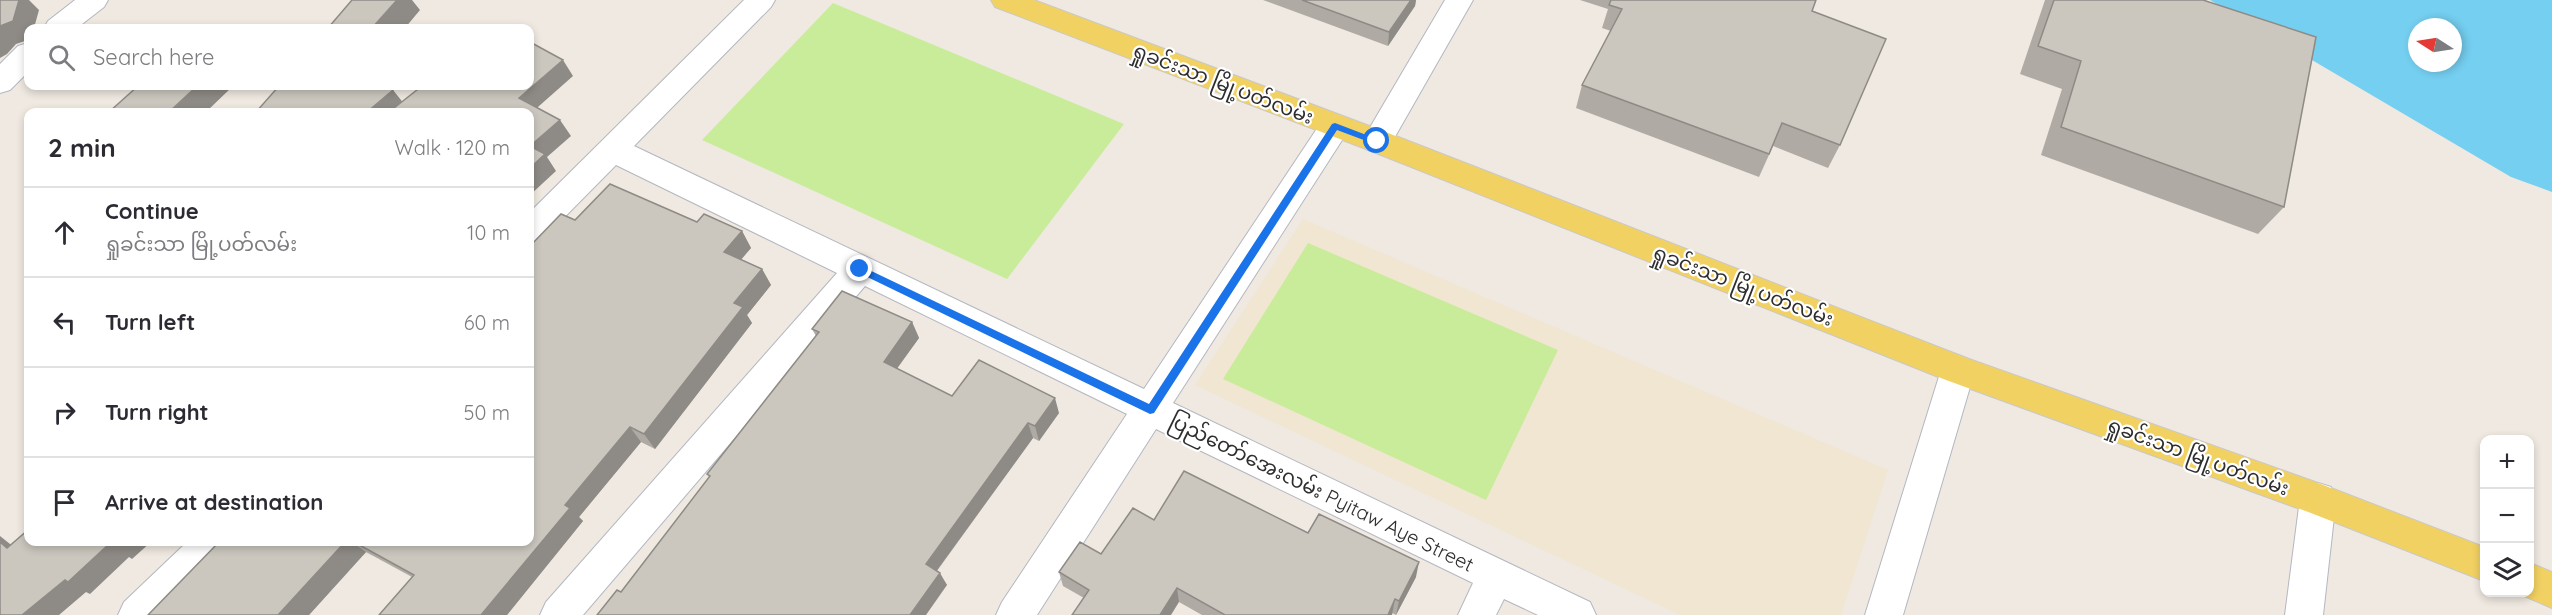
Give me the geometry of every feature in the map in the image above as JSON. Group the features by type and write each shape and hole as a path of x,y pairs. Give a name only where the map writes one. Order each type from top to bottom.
{"main road":[{"name":"ရှုခင်းသာ မြို့ပတ်လမ်း","path":"1005,0 1377,141 1958,370 2318,499 2480,562"},
{"path":"2534,583 2552,590"}],"street":[{"path":"63,24 94,0"},
{"path":"534,228 614,150 760,0"},
{"path":"1377,141 1458,0"},
{"path":"0,82 24,58"},
{"path":"1015,615 1335,126"},
{"name":"ပြည်တော်အေးလမ်း Pyitaw Aye Street","path":"614,150 1577,615"},
{"path":"559,615 860,269"},
{"path":"1884,615 1958,370"},
{"path":"2304,615 2318,499"},
{"path":"137,615 208,546"},
{"path":"1477,615 1496,575"}],"shaded area":[{"path":"1303,219 1888,470 1841,615 1680,615 1195,385"}],"green space":[{"path":"833,3 1124,124 1007,279 702,140"},
{"path":"1308,243 1558,350 1486,500 1223,379"}],"water":[{"path":"2210,0 2552,0 2552,192 2511,177"}],"building":[{"path":"0,0 19,0 13,21 0,26"},
{"path":"352,0 397,0 376,24 331,24"},
{"path":"1302,0 1411,0 1389,32"},
{"path":"1611,0 1816,0 1812,11 1886,39 1840,145 1782,123 1769,154 1582,85 1622,9 1609,5"},
{"path":"2054,0 2203,0 2316,37 2284,207 2061,127 2081,61 2038,46"},
{"path":"534,44 563,60 534,85"},
{"path":"134,90 193,90 173,108 113,108"},
{"path":"275,90 393,90 372,108 260,108"},
{"path":"417,90 528,90 519,98 560,120 534,143 534,108 394,108"},
{"path":"534,148 545,154 534,164"},
{"path":"610,184 697,222 704,214 742,231 724,252 762,269 734,303 743,307 644,434 630,427 565,505 570,508 481,615 379,615 414,575 361,546 534,546 534,242 561,214 575,220"},
{"path":"842,291 912,322 884,362 952,396 979,360 1055,398 1035,426 1028,423 926,564 940,573 910,615 597,615 617,590 621,592 710,476 707,474 819,332 812,329"},
{"path":"1184,471 1308,533 1319,514 1419,562 1399,601 1395,599 1388,615 1225,615 1177,588 1160,615 1072,615 1089,590 1059,572 1080,542 1101,554 1133,508 1154,520"},
{"path":"24,533 24,546 107,546 68,582 65,580 22,615 0,615 0,542 7,548"},
{"path":"215,546 341,546 279,614 282,615 148,615"}],"route":[{"path":"860,269 1150,410 1335,126 1377,141"}]}
